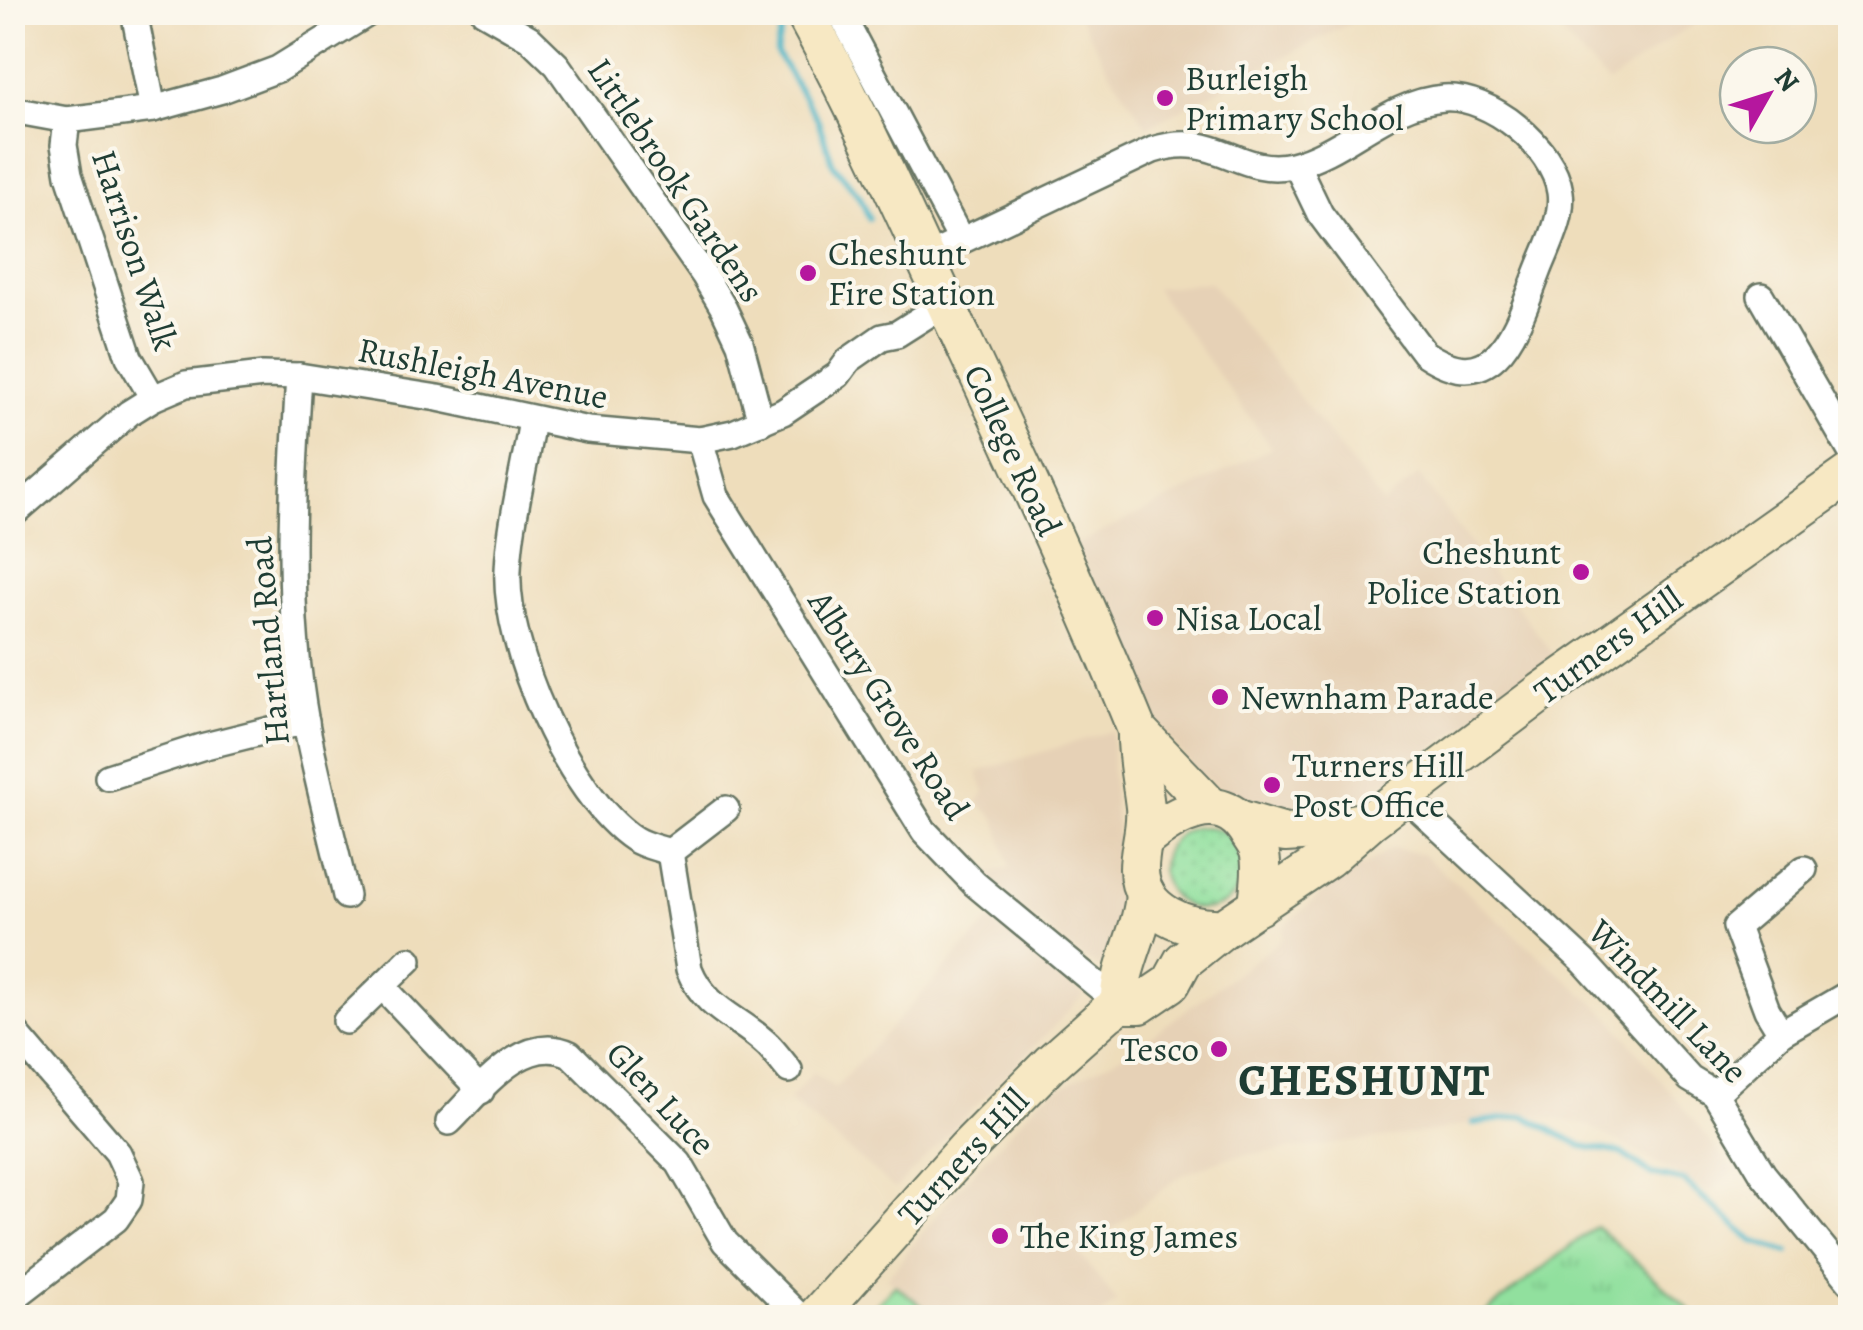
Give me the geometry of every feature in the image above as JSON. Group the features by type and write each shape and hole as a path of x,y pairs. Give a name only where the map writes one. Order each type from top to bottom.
{"main road":[{"name":"College Road","path":"804,12 926,257 1136,730 1145,839"},
{"name":"Turners Hill","path":"1258,906 1328,858 1370,821 1542,692 1850,474"},
{"name":"College Road","path":"1136,730 1226,814"},
{"path":"1120,1004 1119,980 1134,947 1145,893 1139,870 1145,839 1170,819 1190,810 1226,814 1259,850 1258,906 1224,928 1202,929 1172,920 1145,893"},
{"name":"Turners Hill","path":"1226,814 1285,833 1370,821"},
{"name":"Turners Hill","path":"814,1318 967,1148 1050,1064 1120,1004 1140,1004 1170,982 1184,961 1224,928"}],"street":[{"path":"134,12 153,109"},
{"path":"12,110 67,120 153,109 278,69 370,12"},
{"name":"Littlebrook Gardens","path":"484,12 529,38 557,65 704,275 740,343 761,422"},
{"path":"840,12 961,240"},
{"path":"926,257 1177,142 1200,144 1261,166 1296,164 1414,104 1445,98 1474,100 1498,112 1534,143 1560,191 1558,218 1506,349 1466,369 1442,365 1424,353 1320,214 1296,164"},
{"name":"Harrison Walk","path":"67,120 64,145 69,175 130,357 152,398"},
{"path":"1761,296 1850,450"},
{"name":"Rushleigh Avenue","path":"12,516 152,398 186,384 299,376 420,395 588,430 700,440 733,434 784,412 838,375 849,360 882,337 896,334 946,303"},
{"name":"Hartland Road","path":"299,376 292,584 306,721 346,896"},
{"path":"532,419 508,568 509,604 518,650 549,722 591,795 634,838 670,852"},
{"name":"Albury Grove Road","path":"700,440 716,496 924,831 975,884 1120,1004"},
{"path":"108,777 202,747 306,721"},
{"name":"Windmill Lane","path":"1406,796 1584,962 1690,1078 1715,1094 1762,1174 1850,1281"},
{"path":"670,852 726,809"},
{"path":"670,852 680,923 696,986 709,1002 767,1044 789,1070"},
{"path":"1781,1032 1767,1010 1736,927 1804,868"},
{"path":"346,1021 410,960"},
{"path":"382,986 481,1091"},
{"path":"1715,1094 1781,1032 1850,992"},
{"path":"12,1029 118,1153 131,1181 128,1200 116,1219 12,1298"},
{"name":"Glen Luce","path":"450,1122 530,1050 552,1049 570,1054 679,1164 725,1242 801,1318"}],"shaded area":[{"name":"Burleigh Primary School","path":"1077,13 1370,13 1147,127"},
{"path":"1542,13 1715,13 1608,83"},
{"path":"1210,282 1383,504 1419,475 1557,660 1373,791 1330,813 1276,817 1241,805 1196,771 1159,725 1076,545 1272,448 1155,288"},
{"path":"1112,731 1124,919 1120,933 1098,967 982,876 1010,867 996,819 977,802 985,792 977,772"},
{"path":"1392,848 1422,854 1610,1017 1734,1171 1710,1192 1587,1125 1518,1112 1439,1131 1229,1157 1180,1176 1080,1254 1117,1301 1098,1317 936,1317 887,1278 950,1198 1042,1097 1129,1052 1283,939 1283,928 1357,862 1362,868"},
{"path":"993,917 1020,933 1084,995 895,1189 789,1100 813,1072 835,1088"}],"green space":[{"path":"1203,827 1219,830 1232,839 1241,852 1241,884 1232,897 1219,906 1203,909 1187,906 1174,897 1165,884 1162,868 1165,852 1174,839 1187,830"},
{"path":"1596,1226 1696,1315 1480,1317"},
{"path":"895,1285 936,1317 864,1317"}],"waterway":[{"path":"781,12 777,54 817,118 833,164 860,197 869,218"},
{"path":"1473,1123 1524,1116 1582,1146 1621,1153 1651,1174 1684,1181 1753,1241 1788,1252"}],"place":[{"name":"Burleigh Primary School","path":"1165,98"},
{"name":"Cheshunt Fire Station","path":"808,273"},
{"name":"Cheshunt Police Station","path":"1581,572"},
{"name":"Nisa Local","path":"1155,618"},
{"name":"Newnham Parade","path":"1220,697"},
{"name":"Turners Hill Post Office","path":"1272,785"},
{"name":"Tesco","path":"1219,1049"},
{"name":"The King James","path":"1000,1236"}],"district":[{"name":"CHESHUNT","path":"1365,1080"}]}
